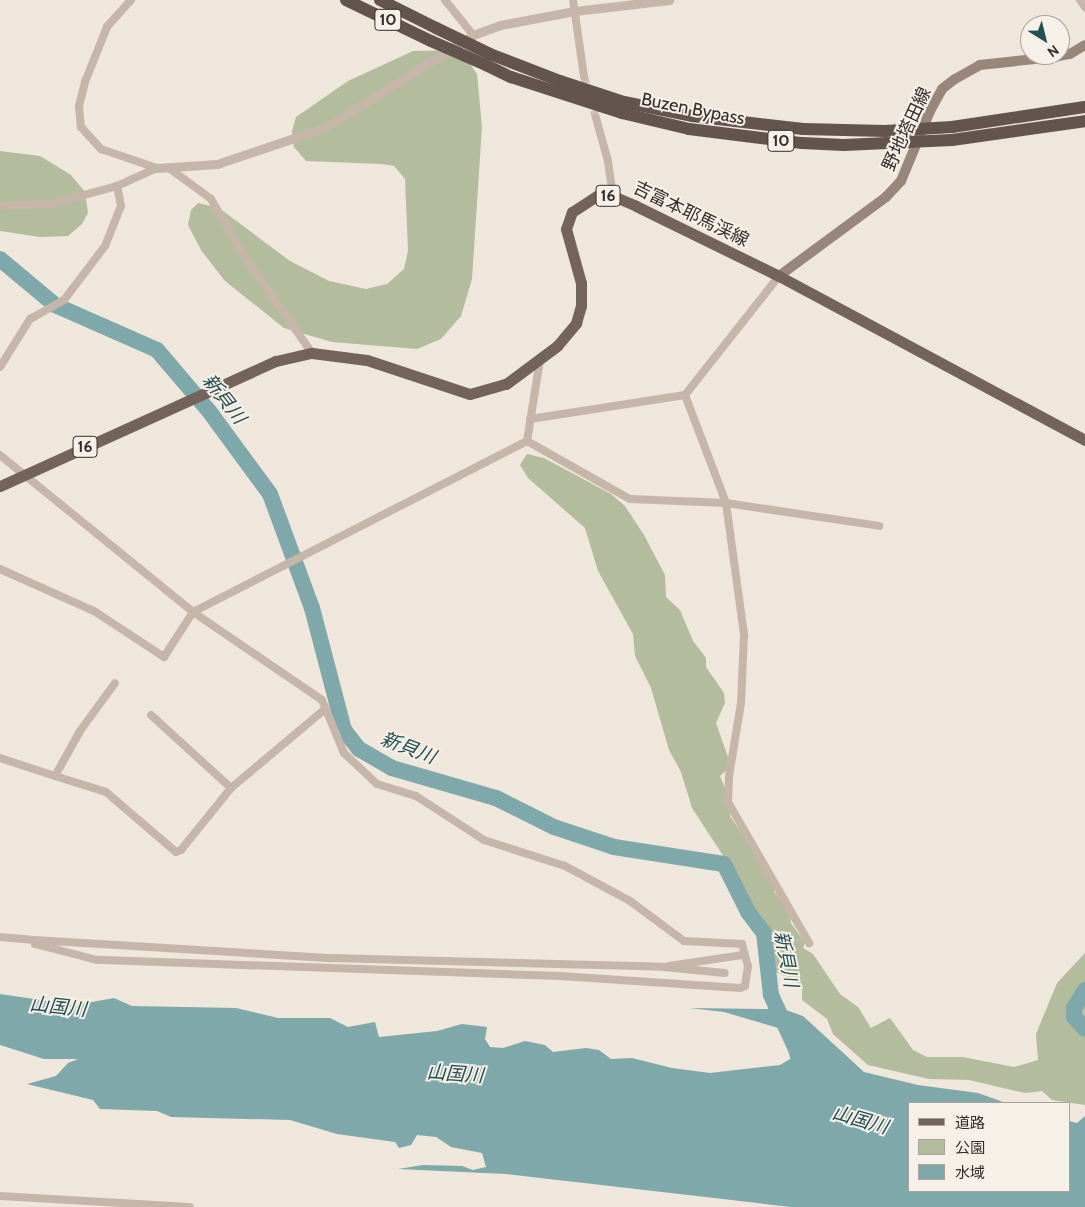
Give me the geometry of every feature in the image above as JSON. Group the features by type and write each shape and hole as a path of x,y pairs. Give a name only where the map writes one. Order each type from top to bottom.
{"highway":[{"name":"Buzen Bypass","path":"346,0 430,40 624,102 692,116 803,129 923,129 1085,107"},
{"name":"Buzen Bypass","path":"380,0 436,28 488,59 554,92 622,113 689,129 802,143 918,143 1085,121"}],"main road":[{"name":"野地塔田線","path":"779,276 886,197 902,181 923,129 942,90 980,65 1070,54 1085,45"},
{"name":"吉富本耶馬渓線","path":"0,486 276,361 312,354 367,360 470,394 506,384 557,346 576,323 581,306 581,283 566,229 572,212 591,199 613,196 779,276 1085,440"}],"street":[{"path":"131,0 107,27 85,82 79,106 81,127 101,149 157,168 217,164 326,127 473,35 526,19 574,11 669,0"},
{"path":"444,0 473,35"},
{"path":"573,0 584,76"},
{"path":"1080,0 1085,7"},
{"path":"596,118 608,161 613,196"},
{"path":"0,206 51,204 117,186 157,168"},
{"path":"169,168 211,199 244,256 312,354"},
{"path":"0,368 25,326 64,300 105,246 121,206 117,186"},
{"path":"530,420 685,395 779,276"},
{"path":"527,441 540,360"},
{"path":"685,395 726,503 744,635 741,703 728,776 728,802 809,943"},
{"path":"527,441 630,499 726,503 879,526"},
{"path":"0,569 94,611 164,658 193,612 527,441"},
{"path":"0,456 26,474 193,612 322,700 344,754 377,784 416,796 484,840 566,866 630,901 684,941 735,942 746,947 743,955 748,966 745,986 740,988 560,976 96,960 35,944 34,940"},
{"path":"55,776 80,731 115,683"},
{"path":"0,758 106,792 176,852 181,850 231,788 325,709"},
{"path":"151,715 231,788"},
{"path":"0,937 331,958 664,967 724,973"},
{"path":"664,967 734,954 743,955"},
{"path":"0,1196 190,1207"}],"green space":[{"path":"460,50 477,74 482,127 472,279 461,316 441,339 417,349 332,342 284,328 225,281 201,250 188,225 191,210 198,203 219,208 290,261 329,281 366,289 387,284 404,269 408,251 405,179 394,166 306,161 294,147 292,131 296,117 348,81 413,51"},
{"path":"0,151 40,156 71,175 85,192 88,213 82,224 68,236 40,237 0,231"},
{"path":"527,454 544,458 611,494 625,506 644,535 665,575 666,597 680,610 693,641 706,658 706,667 724,693 725,703 716,723 728,757 729,768 720,776 731,803 730,816 775,882 774,892 789,909 791,923 805,943 803,948 813,954 840,994 858,1007 871,1028 890,1018 913,1050 927,1057 963,1057 1014,1067 1038,1060 1036,1034 1057,983 1085,953 1085,1105 1052,1100 1042,1091 1025,1093 969,1080 929,1079 868,1065 833,1034 827,1019 802,1000 802,988 793,979 773,971 766,960 770,941 766,929 753,912 724,857 692,808 681,772 669,750 651,688 635,656 633,634 598,571 585,528 528,478 520,465"}],"water":[{"name":"山国川","path":"767,986 772,986 780,1008 803,1016 864,1072 918,1085 978,1093 1003,1102 908,1102 908,1192 1070,1192 1070,1121 1077,1123 1085,1116 1085,1207 791,1207 506,1174 398,1169 423,1165 462,1166 473,1170 486,1167 482,1153 451,1147 436,1137 417,1135 411,1145 399,1148 395,1142 337,1134 290,1120 171,1117 157,1111 100,1109 93,1100 27,1084 56,1076 68,1063 78,1059 44,1059 0,1045 0,994 75,1005 114,998 132,1006 236,1008 278,1018 330,1018 348,1027 375,1022 379,1037 437,1031 462,1024 487,1027 485,1039 490,1047 503,1048 525,1041 545,1045 553,1052 586,1048 599,1050 611,1059 632,1058 672,1068 710,1073 780,1065 795,1056 800,1047 782,1035 795,1033 724,1012 690,1008 768,1009"}],"waterway":[{"name":"新貝川","path":"0,259 55,305 157,350 209,411 270,494 312,608 344,730 359,749 392,768 496,798 554,827 614,847 724,864 748,912 764,933 771,995 796,1049 802,1072"},
{"path":"1085,990 1074,1008 1074,1017 1085,1029"}],"tunnel":[{"path":"584,76 596,118"}]}
